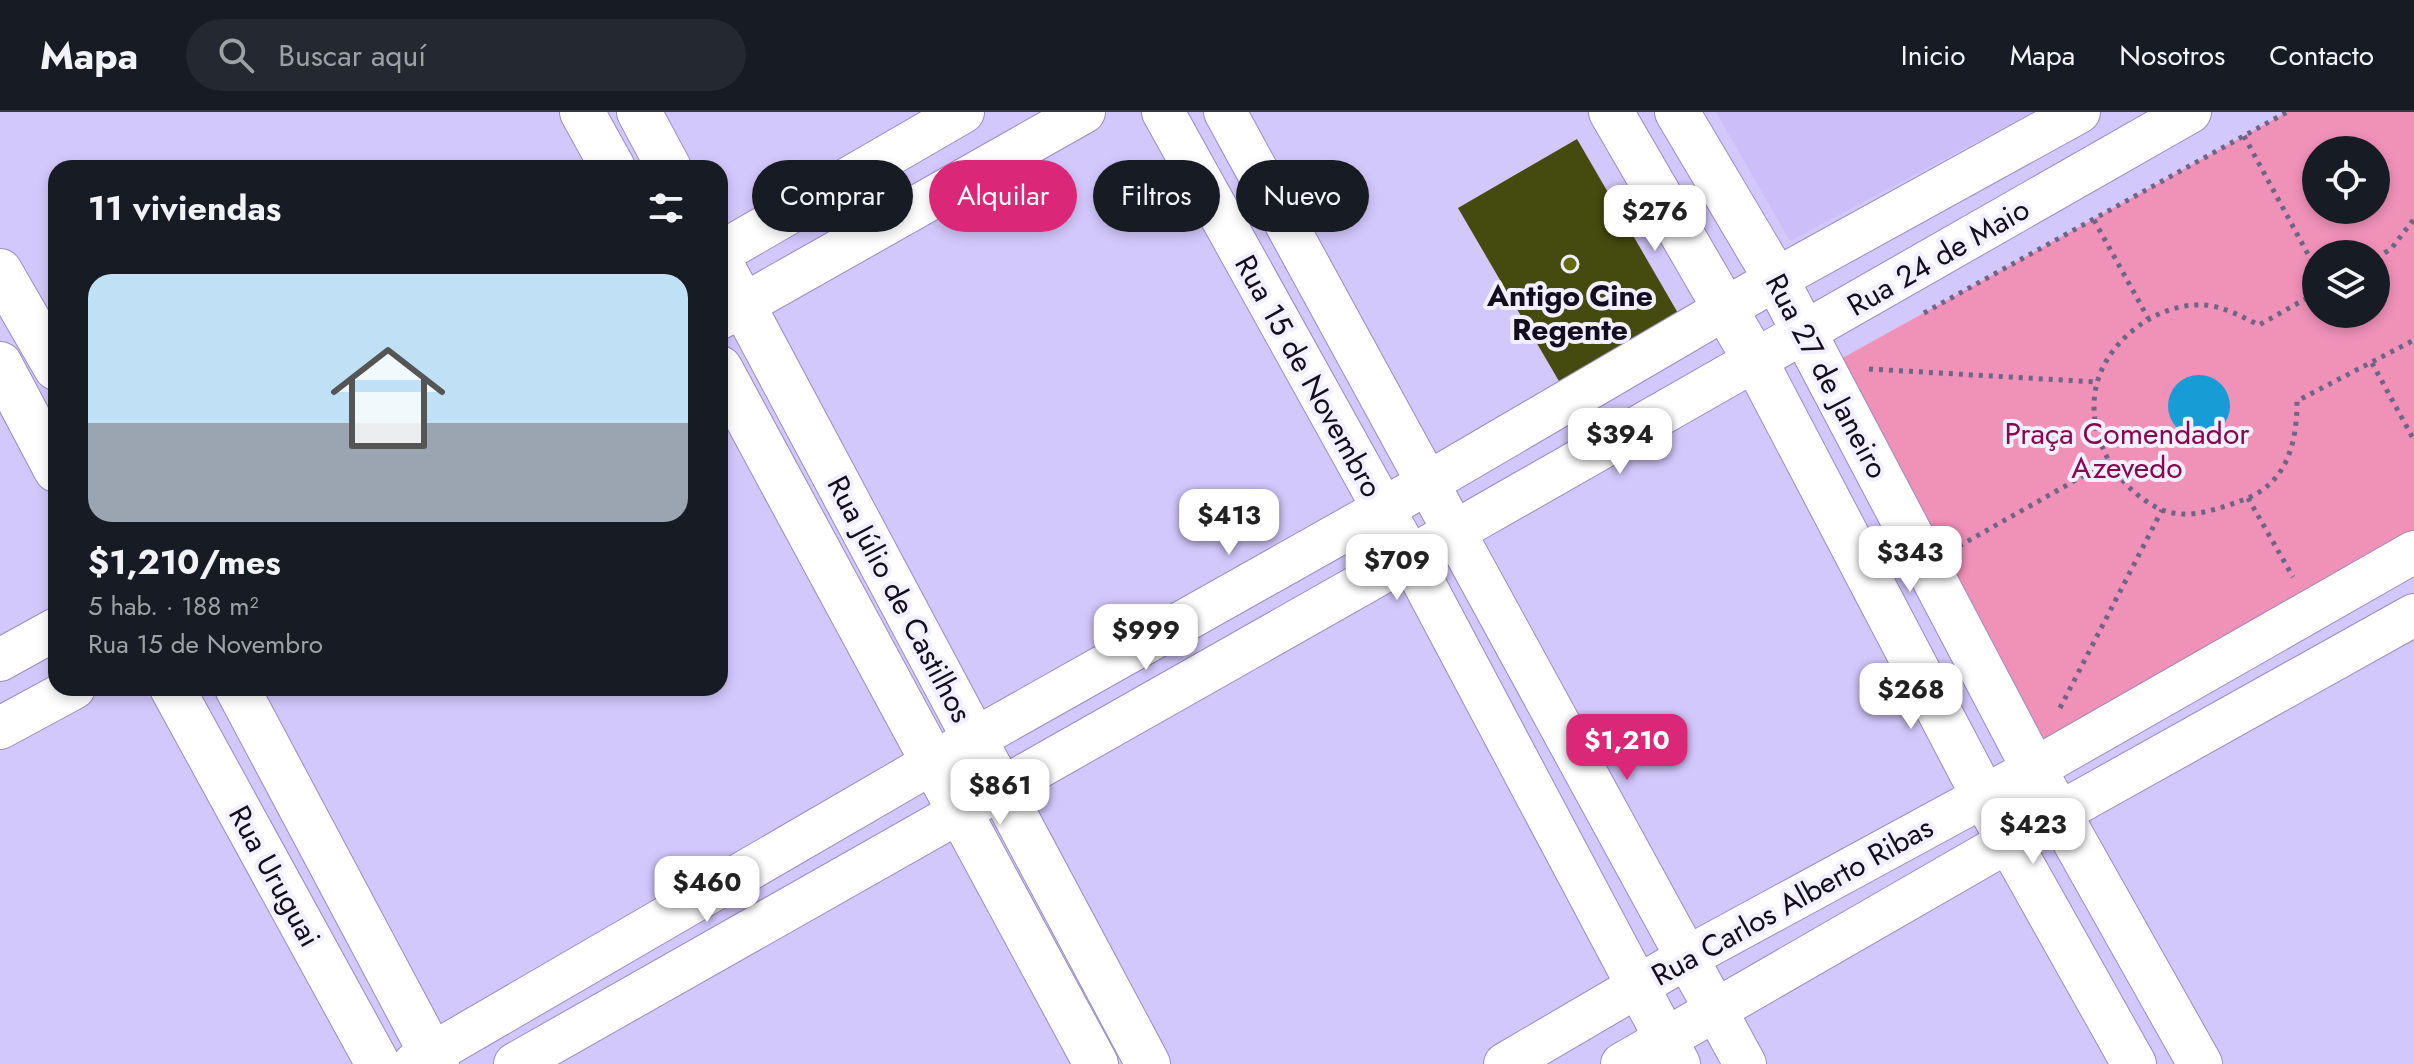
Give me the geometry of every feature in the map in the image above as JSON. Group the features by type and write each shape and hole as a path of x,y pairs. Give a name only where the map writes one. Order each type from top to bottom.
{"main road":[{"path":"639,112 665,160"},
{"name":"Rua 27 de Janeiro","path":"1611,112 1756,362 1983,795 2133,1062"},
{"name":"Rua 27 de Janeiro","path":"1677,112 1934,551 2034,769 2191,1048"},
{"path":"588,114 609,160"},
{"path":"0,271 48,354"},
{"name":"Rua Júlio de Castilhos","path":"732,311 974,739 1148,1064"},
{"path":"0,364 48,455"},
{"name":"Rua Júlio de Castilhos","path":"728,383 1096,1064"},
{"path":"1869,577 1934,551"},
{"name":"Rua Uruguai","path":"176,696 378,1064"},
{"name":"Rua Uruguai","path":"241,696 428,1061"},
{"path":"2133,1062 2191,1048"}],"street":[{"path":"728,248 963,112"},
{"path":"732,311 1084,112"},
{"name":"Rua 15 de Novembro","path":"1163,112 1409,555 1672,1052"},
{"name":"Rua 15 de Novembro","path":"1225,112 1745,1064"},
{"name":"Rua 24 de Maio","path":"428,1061 932,763 1383,509 1776,279 2079,112"},
{"name":"Rua 24 de Maio","path":"515,1064 1409,555 1756,362 2190,112"},
{"path":"1295,350 1343,328"},
{"path":"1578,397 1607,446"},
{"name":"Rua Carlos Alberto Ribas","path":"1505,1064 1686,958 2034,769 2414,552"},
{"name":"Rua Carlos Alberto Ribas","path":"1622,1064 1672,1052 1714,1009 2414,615"},
{"path":"1162,632 1188,681"},
{"path":"0,660 48,633"},
{"path":"0,728 59,696"},
{"path":"723,884 749,932"}],"path":[{"path":"1912,320 2287,112"},
{"path":"2244,136 2302,243"},
{"path":"2390,250 2414,219"},
{"path":"2094,220 2148,318"},
{"path":"2302,301 2259,325 2232,312 2202,304 2148,318 2116,347 2097,382 2094,420 2108,462 2135,491 2162,510 2202,514 2248,498 2273,480 2291,457 2297,432 2297,401 2414,340"},
{"path":"2372,363 2414,440"},
{"path":"1860,368 2097,382"},
{"path":"1934,551 2108,462"},
{"path":"2248,498 2298,587"},
{"path":"2053,722 2162,510"}],"shaded area":[{"path":"1716,112 2033,112 1790,241"}],"green space":[{"name":"Praça Comendador Azevedo","path":"2287,112 2414,112 2414,540 2038,751 1828,366"}],"water":[{"path":"2199,375 2211,377 2221,384 2228,394 2228,418 2221,428 2211,435 2199,437 2187,435 2177,428 2170,418 2168,406 2170,394 2177,384 2187,377"}],"building":[{"name":"Antigo Cine Regente","path":"1577,139 1682,320 1563,388 1458,208"}],"place":[{"name":"Antigo Cine Regente","path":"1570,264"}]}
